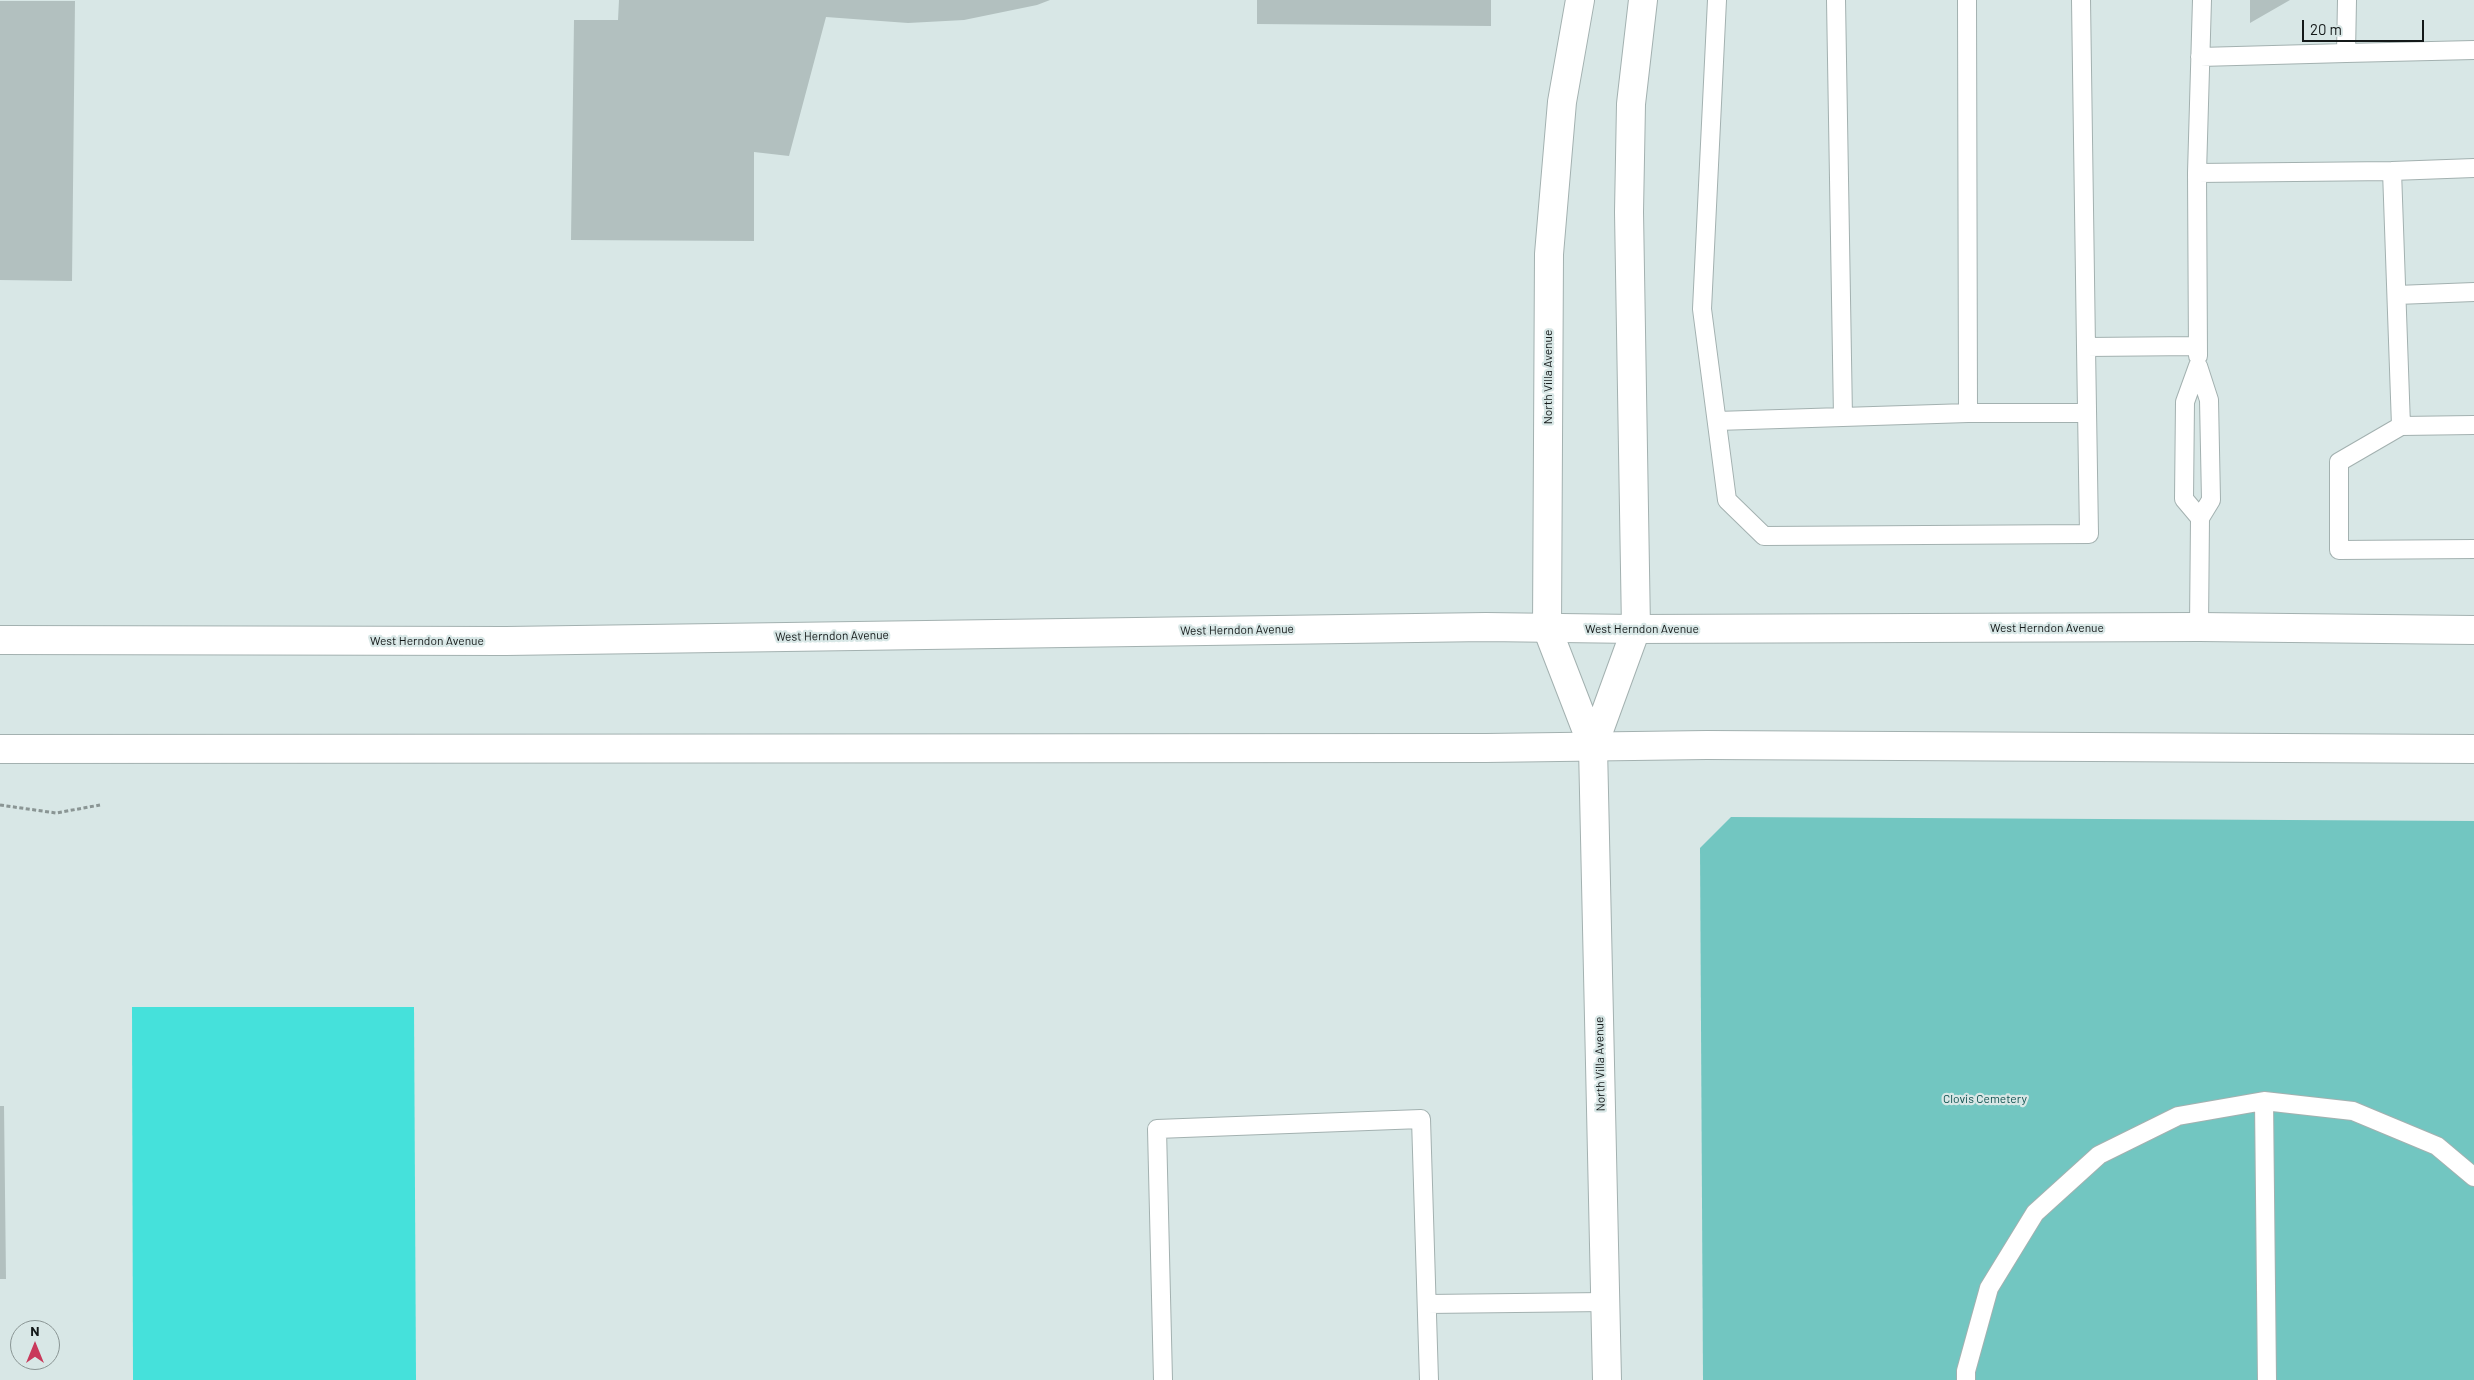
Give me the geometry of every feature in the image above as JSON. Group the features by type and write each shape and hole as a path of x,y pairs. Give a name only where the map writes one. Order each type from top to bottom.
{"main road":[{"name":"North Villa Avenue","path":"1580,0 1562,102 1549,254 1547,628 1593,747 1607,1380"},
{"name":"North Villa Avenue","path":"1593,747 1636,629 1629,212 1631,104 1643,0"},
{"name":"West Herndon Avenue","path":"0,640 506,641 1486,627 1636,629 2199,627 2474,630"},
{"path":"0,657 111,640"},
{"path":"0,749 1593,747 1727,745 2474,748"}],"lane":[{"path":"1717,0 1702,309 1726,500 1764,536 2089,534 2081,0"},
{"path":"1836,0 1843,417"},
{"path":"1967,0 1968,413"},
{"path":"2199,627 2200,518 2211,500 2209,400 2198,366 2198,173 2202,0"},
{"path":"2346,53 2347,0"},
{"path":"2200,57 2474,50"},
{"path":"2198,173 2392,171 2474,168"},
{"path":"2392,171 2401,426"},
{"path":"2396,294 2474,292"},
{"path":"2086,347 2198,346"},
{"path":"2198,366 2185,402 2184,499 2200,518"},
{"path":"1717,421 1968,413 2086,413"},
{"path":"2474,425 2401,426 2340,462 2340,550 2474,549"},
{"path":"1966,1380 1966,1371 1989,1288 2035,1213 2099,1155 2178,1116 2264,1101 2353,1111 2436,1146 2474,1177"},
{"path":"2264,1101 2266,1380"},
{"path":"1163,1380 1157,1129 1421,1119 1429,1380"},
{"path":"1427,1304 1605,1302"}],"path":[{"path":"0,805 56,813 100,805"}],"green space":[{"name":"Clovis Cemetery","path":"1731,817 2474,821 2474,1380 1703,1380 1700,848"}],"shaded area":[{"path":"132,1007 414,1007 416,1380 133,1380"}],"building":[{"path":"619,0 1050,0 1037,5 964,20 908,23 826,17 789,156 754,152 754,241 571,240 574,20 618,20"},
{"path":"1257,0 1491,0 1491,26 1257,24"},
{"path":"2250,0 2290,0 2250,23"},
{"path":"0,1 75,1 72,281 0,280"},
{"path":"0,1106 4,1106 6,1279 0,1279"}]}
